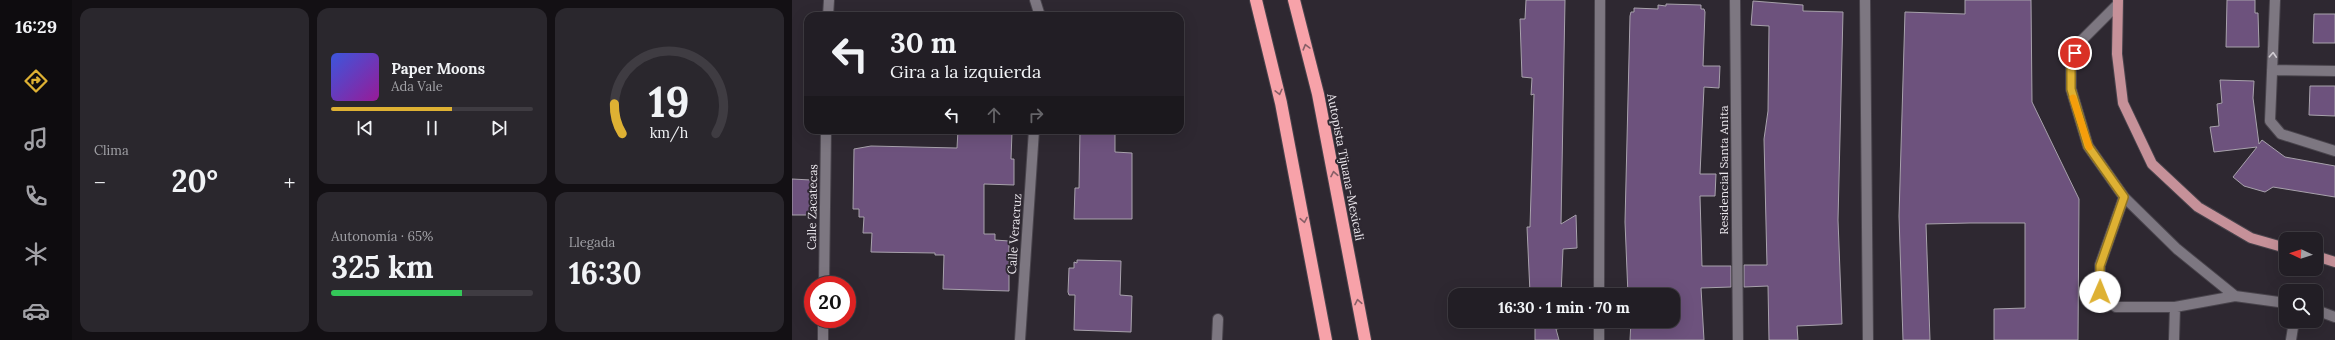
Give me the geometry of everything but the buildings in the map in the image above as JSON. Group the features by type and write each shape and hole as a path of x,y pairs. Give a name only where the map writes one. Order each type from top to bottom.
{"highway":[{"path":"1256,0 1282,103 1326,340"},
{"name":"Autopista Tijuana-Mexicali","path":"1294,0 1318,94 1366,340"}],"main road":[{"path":"2117,3 2117,54 2123,103 2152,164 2198,207 2251,238 2279,246"},
{"path":"2323,258 2335,262"}],"street":[{"path":"828,12 829,0"},
{"path":"1035,0 1039,12"},
{"path":"1599,288 1600,0"},
{"name":"Residencial Santa Anita","path":"1735,0 1738,340"},
{"path":"1866,0 1868,340"},
{"path":"2275,0 2270,122 2282,134 2335,152"},
{"path":"2117,3 2079,43 2071,64 2071,89 2088,146 2124,197 2177,249 2235,296"},
{"path":"2272,70 2335,71"},
{"name":"Calle Zacatecas","path":"824,276 826,134"},
{"name":"Calle Veracruz","path":"1020,340 1034,134"},
{"path":"2124,197 2100,266 2100,292 2116,307 2175,307 2235,296 2279,302"},
{"path":"2174,340 2175,307"},
{"path":"2323,313 2335,317"},
{"path":"1217,340 1218,320"},
{"path":"823,328 823,340"},
{"path":"1599,328 1599,340"},
{"path":"2291,340 2293,328"}],"slow traffic":[{"path":"2073,98 2089,147"}],"route":[{"path":"2075,53 2071,64 2071,89 2088,146 2124,197 2100,266 2100,292"}]}
